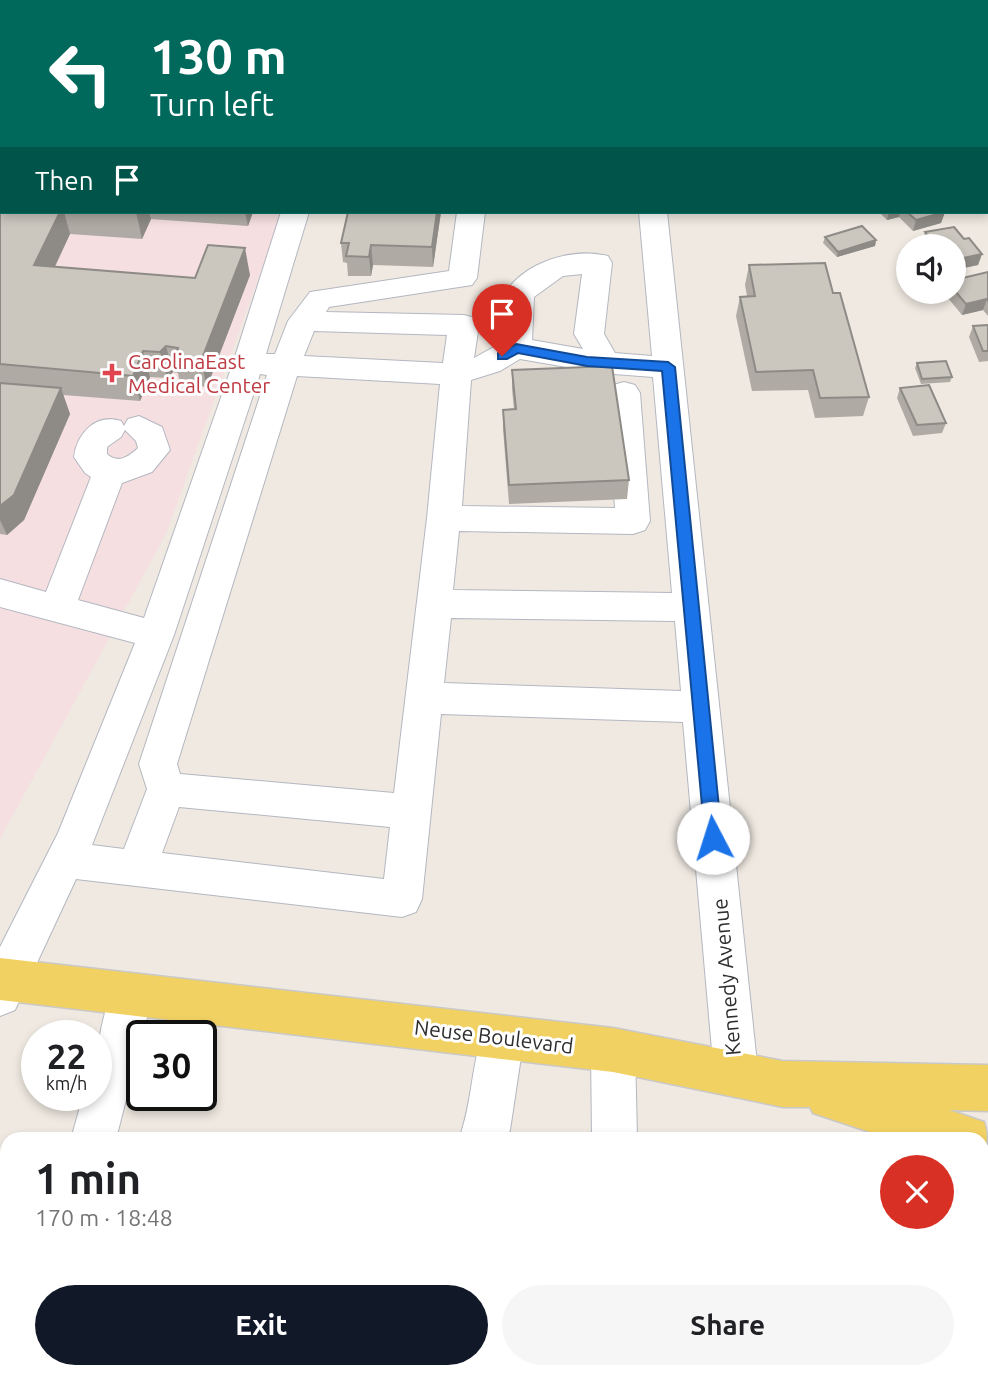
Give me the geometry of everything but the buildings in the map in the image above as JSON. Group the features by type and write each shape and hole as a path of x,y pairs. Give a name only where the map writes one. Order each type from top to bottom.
{"main road":[{"name":"Neuse Boulevard","path":"2,985 132,994 613,1050 783,1084 988,1088"},
{"path":"783,1084 944,1132"}],"street":[{"path":"2,985 65,860 156,635 248,363 294,214"},
{"path":"137,868 166,789 159,764 285,366 303,321 320,299 463,278 471,214"},
{"name":"Kennedy Avenue","path":"653,214 736,1073"},
{"path":"516,348 520,293 555,267 598,263 589,334 599,351 601,363"},
{"path":"65,860 402,899 444,518 456,374 464,326 303,321"},
{"path":"248,363 456,374 489,365 516,348 601,363 668,367"},
{"path":"624,393 633,521"},
{"path":"125,428 151,435 155,442 150,457 132,469 110,471 94,463 90,450 98,436 125,428"},
{"path":"58,607 110,471"},
{"path":"444,518 633,521 685,528"},
{"path":"0,593 156,635"},
{"path":"435,604 692,607"},
{"path":"424,698 701,707"},
{"path":"166,789 412,812"},
{"path":"95,1132 132,994"},
{"path":"486,1132 502,1037"},
{"path":"613,1050 615,1132"}],"shaded area":[{"name":"CarolinaEast Medical Center","path":"0,214 281,214 166,534 0,839"}],"place":[{"name":"CarolinaEast Medical Center","path":"112,373"}],"route":[{"path":"502,356 516,348 587,362 668,367 713,838"}]}
